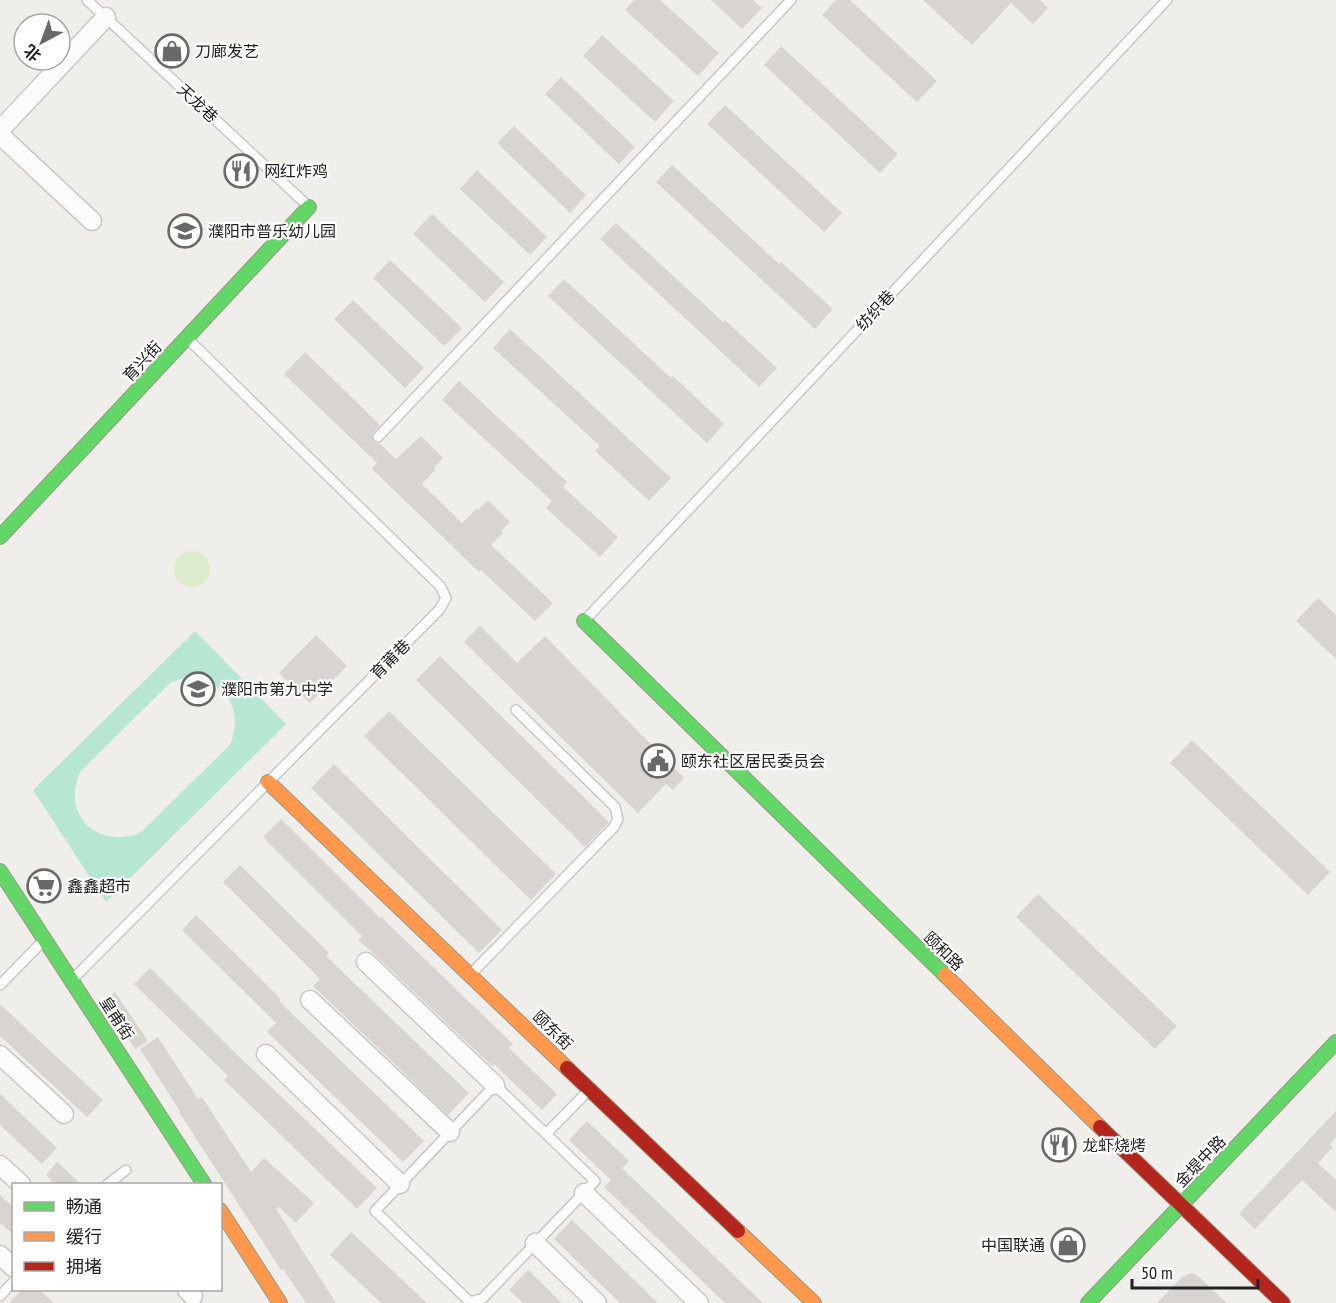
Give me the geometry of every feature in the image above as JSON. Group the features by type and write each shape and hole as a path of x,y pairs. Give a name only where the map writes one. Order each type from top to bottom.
{"street":[{"path":"0,130 106,17"},
{"path":"0,135 92,221"},
{"name":"育兴街","path":"0,537 309,207"},
{"name":"颐和路","path":"584,621 1180,1206 1283,1303"},
{"name":"颐东街","path":"268,782 814,1303"},
{"name":"皇甫街","path":"0,871 203,1183"},
{"path":"366,962 495,1085"},
{"path":"310,1000 450,1132"},
{"name":"金堤中路","path":"1088,1303 1336,1042"},
{"path":"266,1054 400,1184"},
{"path":"0,1055 64,1114"},
{"path":"0,1165 19,1183"},
{"path":"584,1192 699,1303"},
{"path":"222,1213 280,1303"},
{"path":"535,1243 597,1303"},
{"path":"0,1255 12,1266"}],"lane":[{"name":"天龙巷","path":"87,0 309,207"},
{"path":"378,437 791,0"},
{"name":"纺织巷","path":"584,621 1167,0"},
{"name":"育莆巷","path":"72,980 440,609 446,598 440,586 187,338"},
{"path":"471,975 614,827 618,819 615,807 516,710"},
{"path":"0,985 45,939"},
{"path":"495,1085 595,1181 483,1298 470,1302 375,1211 495,1085"},
{"path":"546,1134 590,1089"},
{"path":"110,1183 126,1170"},
{"path":"0,1296 12,1283"}],"green space":[{"path":"192,551 205,556 210,569 205,582 192,587 179,582 174,569 179,556"},
{"path":"195,631 286,724 106,902 33,790","holes":["190,678 214,685 229,700 235,721 230,745 140,833 124,837 110,836 97,832 87,825 79,814 75,802 75,788 80,772 170,683"]}],"building":[{"path":"634,0 660,0 719,53 698,76 625,10"},
{"path":"711,0 753,0 762,8 742,29"},
{"path":"836,0 850,0 937,81 917,102 822,15"},
{"path":"923,0 1040,0 1048,8 1033,24 1011,3 972,45"},
{"path":"602,35 674,101 655,122 583,56"},
{"path":"781,46 898,154 880,173 764,65"},
{"path":"561,77 635,147 619,164 545,94"},
{"path":"725,105 842,213 824,232 707,124"},
{"path":"514,126 586,195 570,213 497,143"},
{"path":"672,165 779,264 781,262 833,309 815,329 656,182"},
{"path":"477,170 547,237 530,255 460,189"},
{"path":"432,214 504,282 485,302 413,234"},
{"path":"616,223 723,322 725,320 777,368 759,387 600,239"},
{"path":"390,260 462,328 444,346 373,278"},
{"path":"564,279 724,424 707,443 548,296"},
{"path":"353,300 424,368 405,388 334,319"},
{"path":"510,329 671,478 649,501 595,451 600,446 493,348"},
{"path":"305,352 380,425 373,433 372,439 396,459 421,436 443,458 422,484 462,523 488,500 510,522 491,545 553,603 535,621 481,570 479,572 372,469 377,463 284,374"},
{"path":"459,381 567,482 563,487 618,537 600,557 546,508 552,501 442,400"},
{"path":"1318,598 1336,615 1336,659 1296,621"},
{"path":"480,626 517,663 545,636 684,778 673,790 666,784 638,813 464,642"},
{"path":"316,635 347,666 310,703 279,673"},
{"path":"440,656 609,822 585,847 416,680"},
{"path":"389,711 556,874 531,900 364,736"},
{"path":"1192,740 1330,872 1308,895 1170,763"},
{"path":"334,764 502,930 479,953 311,788"},
{"path":"281,819 380,918 513,1044 509,1048 557,1094 542,1110 358,940 362,936 263,837"},
{"path":"240,865 329,953 326,956 469,1093 448,1115 313,986 320,979 223,882"},
{"path":"1038,894 1177,1026 1155,1049 1016,917"},
{"path":"196,915 281,999 279,1001 424,1141 403,1162 267,1032 276,1023 182,930"},
{"path":"150,968 377,1188 357,1209 224,1080 228,1076 134,984"},
{"path":"115,992 148,1041 135,1049 104,1000"},
{"path":"0,1004 103,1100 87,1117 0,1036"},
{"path":"158,1037 198,1099 202,1097 251,1172 264,1158 314,1203 296,1223 279,1207 276,1209 336,1303 306,1303 283,1269 281,1270 140,1049"},
{"path":"0,1094 57,1148 42,1164 0,1125"},
{"path":"1336,1111 1336,1138 1330,1144 1333,1147 1318,1163 1336,1180 1336,1212 1302,1180 1255,1229 1239,1214"},
{"path":"587,1121 629,1161 622,1168 763,1303 725,1303 604,1187 611,1180 569,1140"},
{"path":"57,1162 80,1183 54,1183 46,1175"},
{"path":"0,1195 12,1206 12,1233 0,1223"},
{"path":"572,1220 658,1303 620,1303 554,1239"},
{"path":"351,1232 427,1303 381,1303 330,1255"},
{"path":"528,1270 562,1303 523,1303 509,1290"},
{"path":"1193,1273 1227,1303 1157,1303 1182,1277"},
{"path":"21,1291 40,1291 54,1303 9,1303"}],"traffic: fast":[{"path":"0,537 309,207"},
{"path":"584,621 945,975"},
{"path":"0,871 203,1183"},
{"path":"1088,1303 1336,1042"}],"traffic: slow":[{"path":"268,782 567,1068"},
{"path":"945,975 1100,1127"},
{"path":"222,1213 280,1303"},
{"path":"738,1231 814,1303"}],"traffic: jam":[{"path":"567,1068 738,1231"},
{"path":"1100,1127 1283,1303"}],"place":[{"name":"刀廊发艺","path":"172,51"},
{"name":"网红炸鸡","path":"241,171"},
{"name":"濮阳市普乐幼儿园","path":"185,231"},
{"name":"濮阳市第九中学","path":"198,689"},
{"name":"颐东社区居民委员会","path":"658,761"},
{"name":"鑫鑫超市","path":"44,886"},
{"name":"龙虾烧烤","path":"1059,1145"},
{"name":"中国联通","path":"1068,1245"}]}
